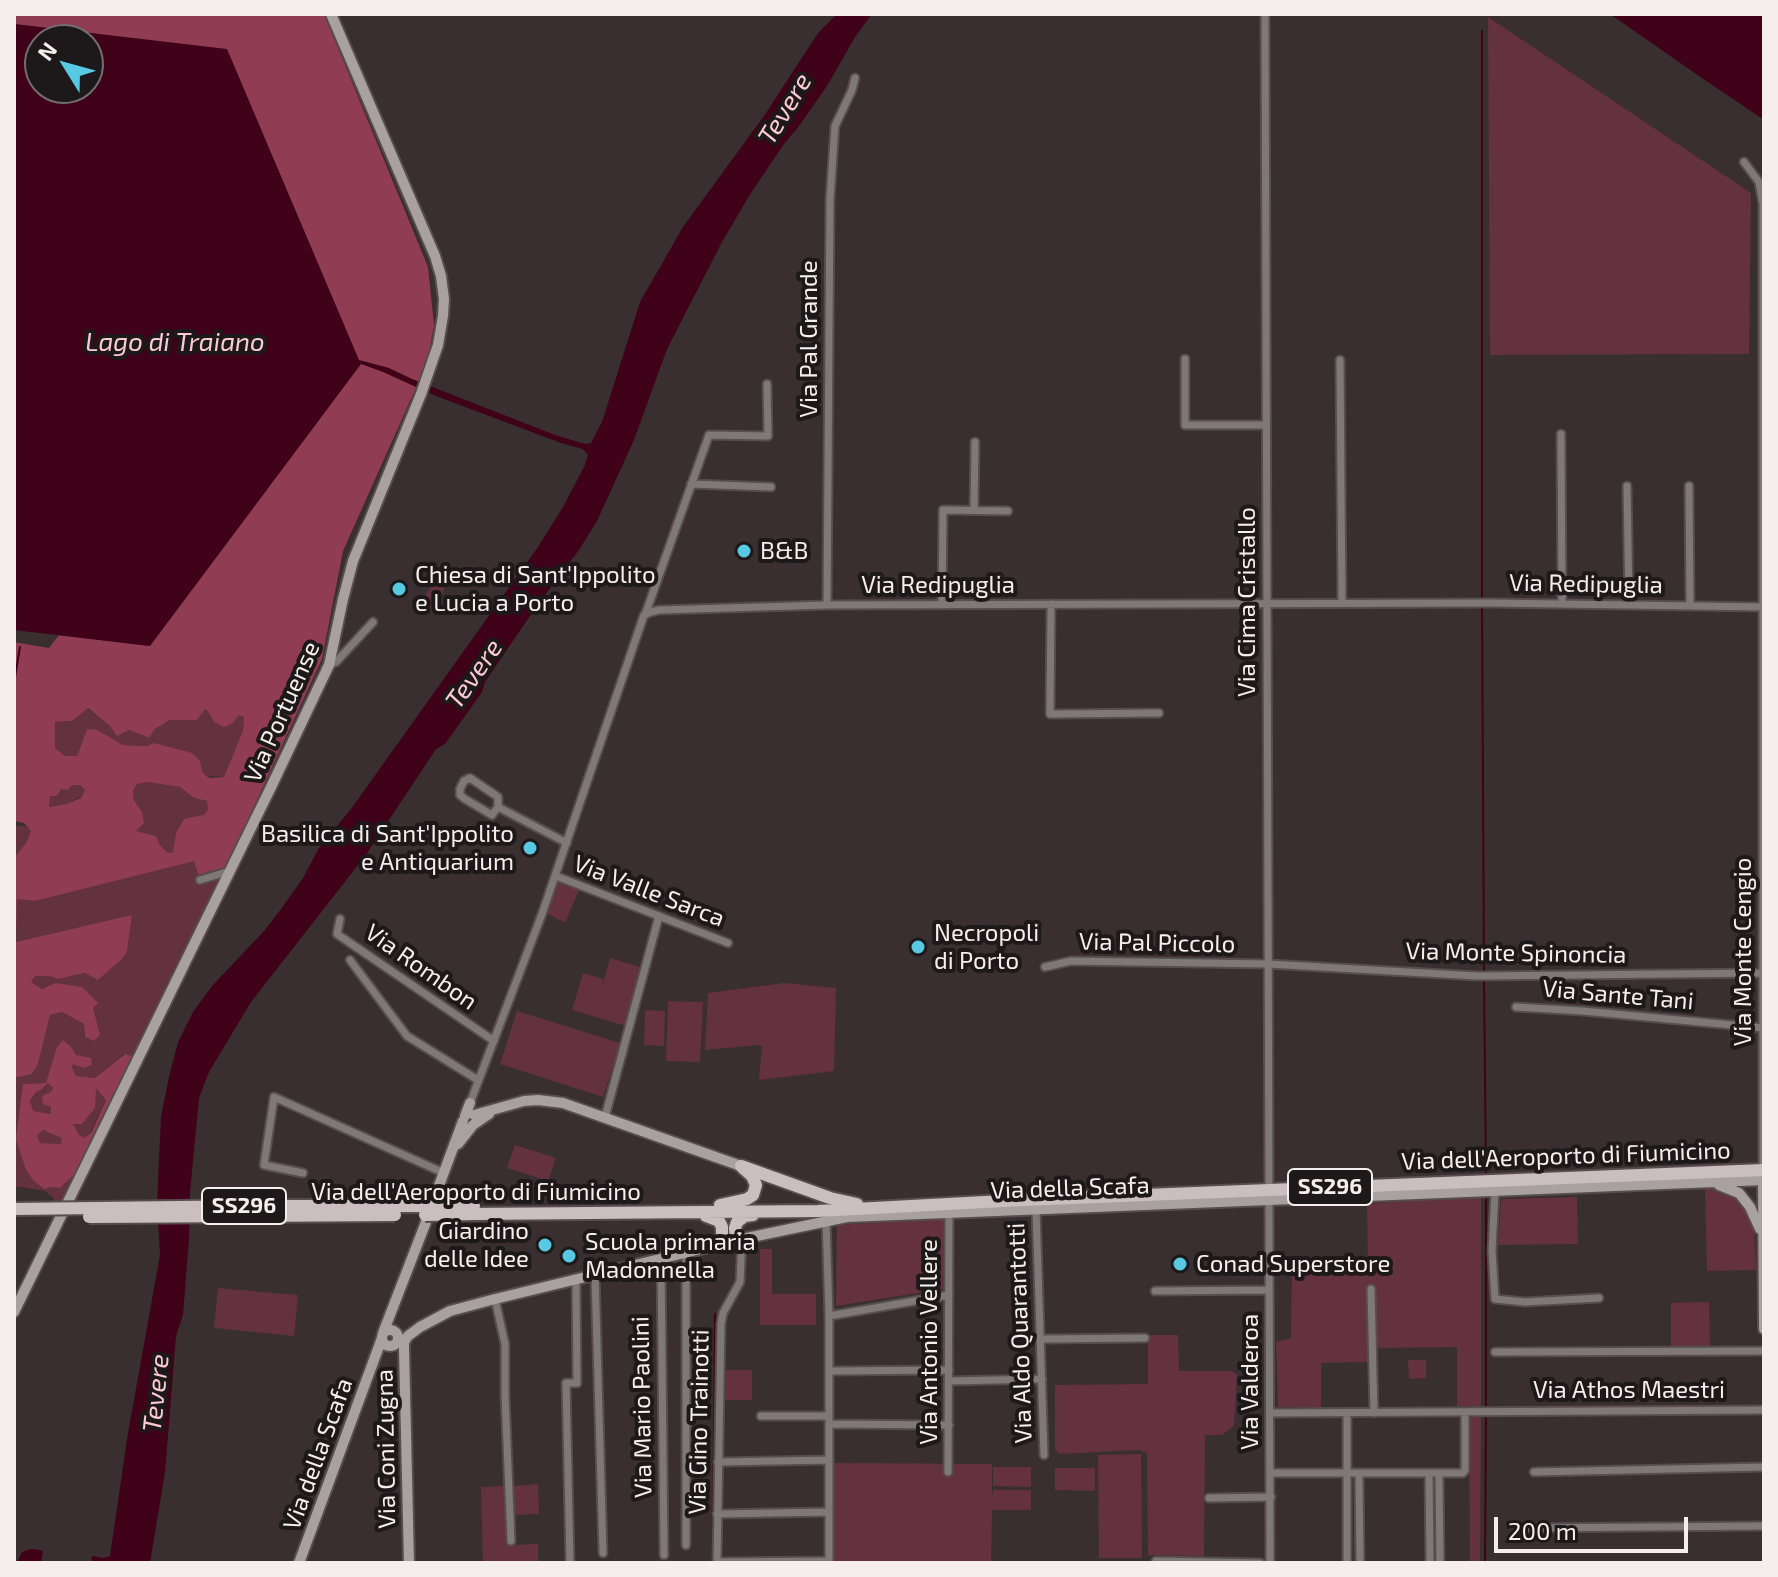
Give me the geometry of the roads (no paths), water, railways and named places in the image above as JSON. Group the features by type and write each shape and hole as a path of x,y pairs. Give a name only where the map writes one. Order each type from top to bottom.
{"main road":[{"path":"741,1166 830,1198 857,1204"},
{"path":"720,1205 747,1199 754,1192 756,1185 752,1176 741,1166"},
{"name":"Via dell'Aeroporto di Fiumicino","path":"14,1217 1269,1195 1764,1170"},
{"name":"Via dell'Aeroporto di Fiumicino","path":"14,1209 262,1206 687,1213 818,1211 937,1203"},
{"path":"739,1240 735,1228 737,1222 745,1216 770,1212"},
{"path":"687,1213 719,1221 722,1244"}],"street":[{"name":"Via Portuense","path":"14,1312 329,665 353,561 428,377 438,345 444,299 439,267 331,14"},
{"name":"Via Cima Cristallo","path":"1265,14 1269,1195"},
{"name":"Via Pal Grande","path":"827,605 830,199 835,126 855,78"},
{"name":"Via Monte Cengio","path":"1744,162 1759,182 1763,204 1764,1170"},
{"path":"1185,359 1185,425 1266,425"},
{"path":"1340,360 1342,603"},
{"path":"434,1199 452,1151 470,1119 470,1103 478,1080 556,876 644,615 709,435 768,436 767,384"},
{"path":"1561,434 1562,604"},
{"path":"974,510 975,442"},
{"path":"691,484 771,487"},
{"path":"1627,486 1629,605"},
{"path":"1689,486 1690,606"},
{"path":"942,605 943,510 1008,511"},
{"name":"Via Redipuglia","path":"644,615 659,610 827,605 1491,603 1764,607"},
{"path":"1051,604 1050,714 1159,713"},
{"path":"329,665 336,662 373,622"},
{"path":"470,778 498,797 498,807 492,815 465,799 460,795 464,781 470,778"},
{"path":"498,807 567,843"},
{"path":"200,880 230,871"},
{"name":"Via Valle Sarca","path":"556,876 728,943"},
{"path":"605,1117 659,916"},
{"name":"Via Rombon","path":"340,919 337,934 494,1041"},
{"path":"350,960 407,1036 478,1080"},
{"name":"Via Pal Piccolo","path":"1045,967 1071,961 1269,964"},
{"name":"Via Monte Spinoncia","path":"1269,964 1477,976 1763,973"},
{"name":"Via Sante Tani","path":"1516,1007 1764,1028"},
{"path":"303,1173 264,1165 274,1097 444,1173"},
{"path":"470,1119 510,1104 538,1100 563,1103 741,1166"},
{"path":"1764,1170 1764,1329"},
{"name":"Via della Scafa","path":"408,1336 450,1311 722,1244 847,1217 1269,1195 1495,1191 1764,1180"},
{"path":"1713,1183 1739,1193 1763,1233"},
{"path":"1495,1191 1492,1251 1495,1299 1525,1302 1599,1298"},
{"name":"Via Valderoa","path":"1269,1195 1270,1563"},
{"name":"Via Aldo Quarantotti","path":"1036,1209 1044,1455"},
{"name":"Via Antonio Vellere","path":"948,1472 949,1213"},
{"path":"717,1562 829,1562 826,1220"},
{"path":"386,1339 397,1341 392,1315 426,1222"},
{"name":"Via Gino Trainotti","path":"717,1562 721,1324 723,1313 740,1282 739,1240"},
{"path":"686,1253 686,1545"},
{"name":"Via Mario Paolini","path":"661,1259 664,1555"},
{"path":"595,1275 603,1553"},
{"path":"570,1563 566,1383 577,1383 576,1279"},
{"path":"1371,1289 1374,1413"},
{"path":"1155,1291 1269,1290"},
{"path":"829,1316 949,1295"},
{"path":"495,1299 507,1370 505,1395 511,1541"},
{"name":"Via della Scafa","path":"299,1563 374,1359 386,1339 392,1315"},
{"path":"396,1332 408,1336"},
{"name":"Via Coni Zugna","path":"408,1336 404,1349 409,1563"},
{"path":"1041,1339 1145,1338"},
{"path":"386,1339 404,1349"},
{"path":"1495,1352 1764,1351"},
{"path":"829,1371 949,1370"},
{"path":"949,1381 1042,1379"},
{"name":"Via Athos Maestri","path":"1270,1413 1764,1410"},
{"path":"1270,1473 1463,1473 1468,1412"},
{"path":"1347,1413 1347,1563"},
{"path":"761,1416 949,1425"},
{"path":"718,1462 829,1460"},
{"path":"1534,1472 1764,1467"},
{"path":"1359,1473 1360,1563"},
{"path":"1429,1473 1430,1563"},
{"path":"1439,1473 1440,1563"},
{"path":"1209,1498 1271,1497"},
{"path":"717,1514 828,1512"},
{"path":"1529,1528 1764,1526"},
{"path":"1156,1561 1260,1563"}],"water":[{"name":"Lago di Traiano","path":"837,14 872,14 827,86 749,196 722,242 667,349 634,440 597,521 579,550 536,607 445,744 436,749 365,856 251,1002 209,1072 199,1098 183,1315 176,1336 165,1472 150,1563 91,1563 92,1556 110,1556 160,1255 157,1202 161,1117 178,1042 193,1012 281,909 319,848 351,809 538,547 563,507 588,455 583,449 436,396 361,364 150,646 14,630 14,24 24,25 24,104 104,104 104,35 227,49 359,360 389,368 555,435 585,444 591,443 602,422 640,302 683,227 766,113 818,33"},
{"path":"1610,14 1764,14 1764,120 1699,76"},
{"path":"31,1549 43,1552 41,1563 17,1563 22,1552"}],"waterway":[{"path":"1482,31 1482,599"},
{"path":"1482,606 1484,971"},
{"path":"14,683 20,647"},
{"path":"1484,978 1486,1175"},
{"path":"1486,1199 1486,1410"},
{"path":"713,1563 715,1314"},
{"path":"1485,1563 1486,1416"}],"place":[{"name":"B&B","path":"744,551"},
{"name":"Chiesa di Sant'Ippolito e Lucia a Porto","path":"399,589"},
{"name":"Basilica di Sant'Ippolito e Antiquarium","path":"530,848"},
{"name":"Necropoli di Porto","path":"918,947"},
{"name":"Giardino delle Idee","path":"545,1245"},
{"name":"Scuola primaria Madonnella","path":"569,1256"},
{"name":"Conad Superstore","path":"1180,1264"}],"water label":[{"name":"Tevere","path":"785,109"},
{"name":"Tevere","path":"474,674"},
{"name":"Tevere","path":"156,1393"}]}
